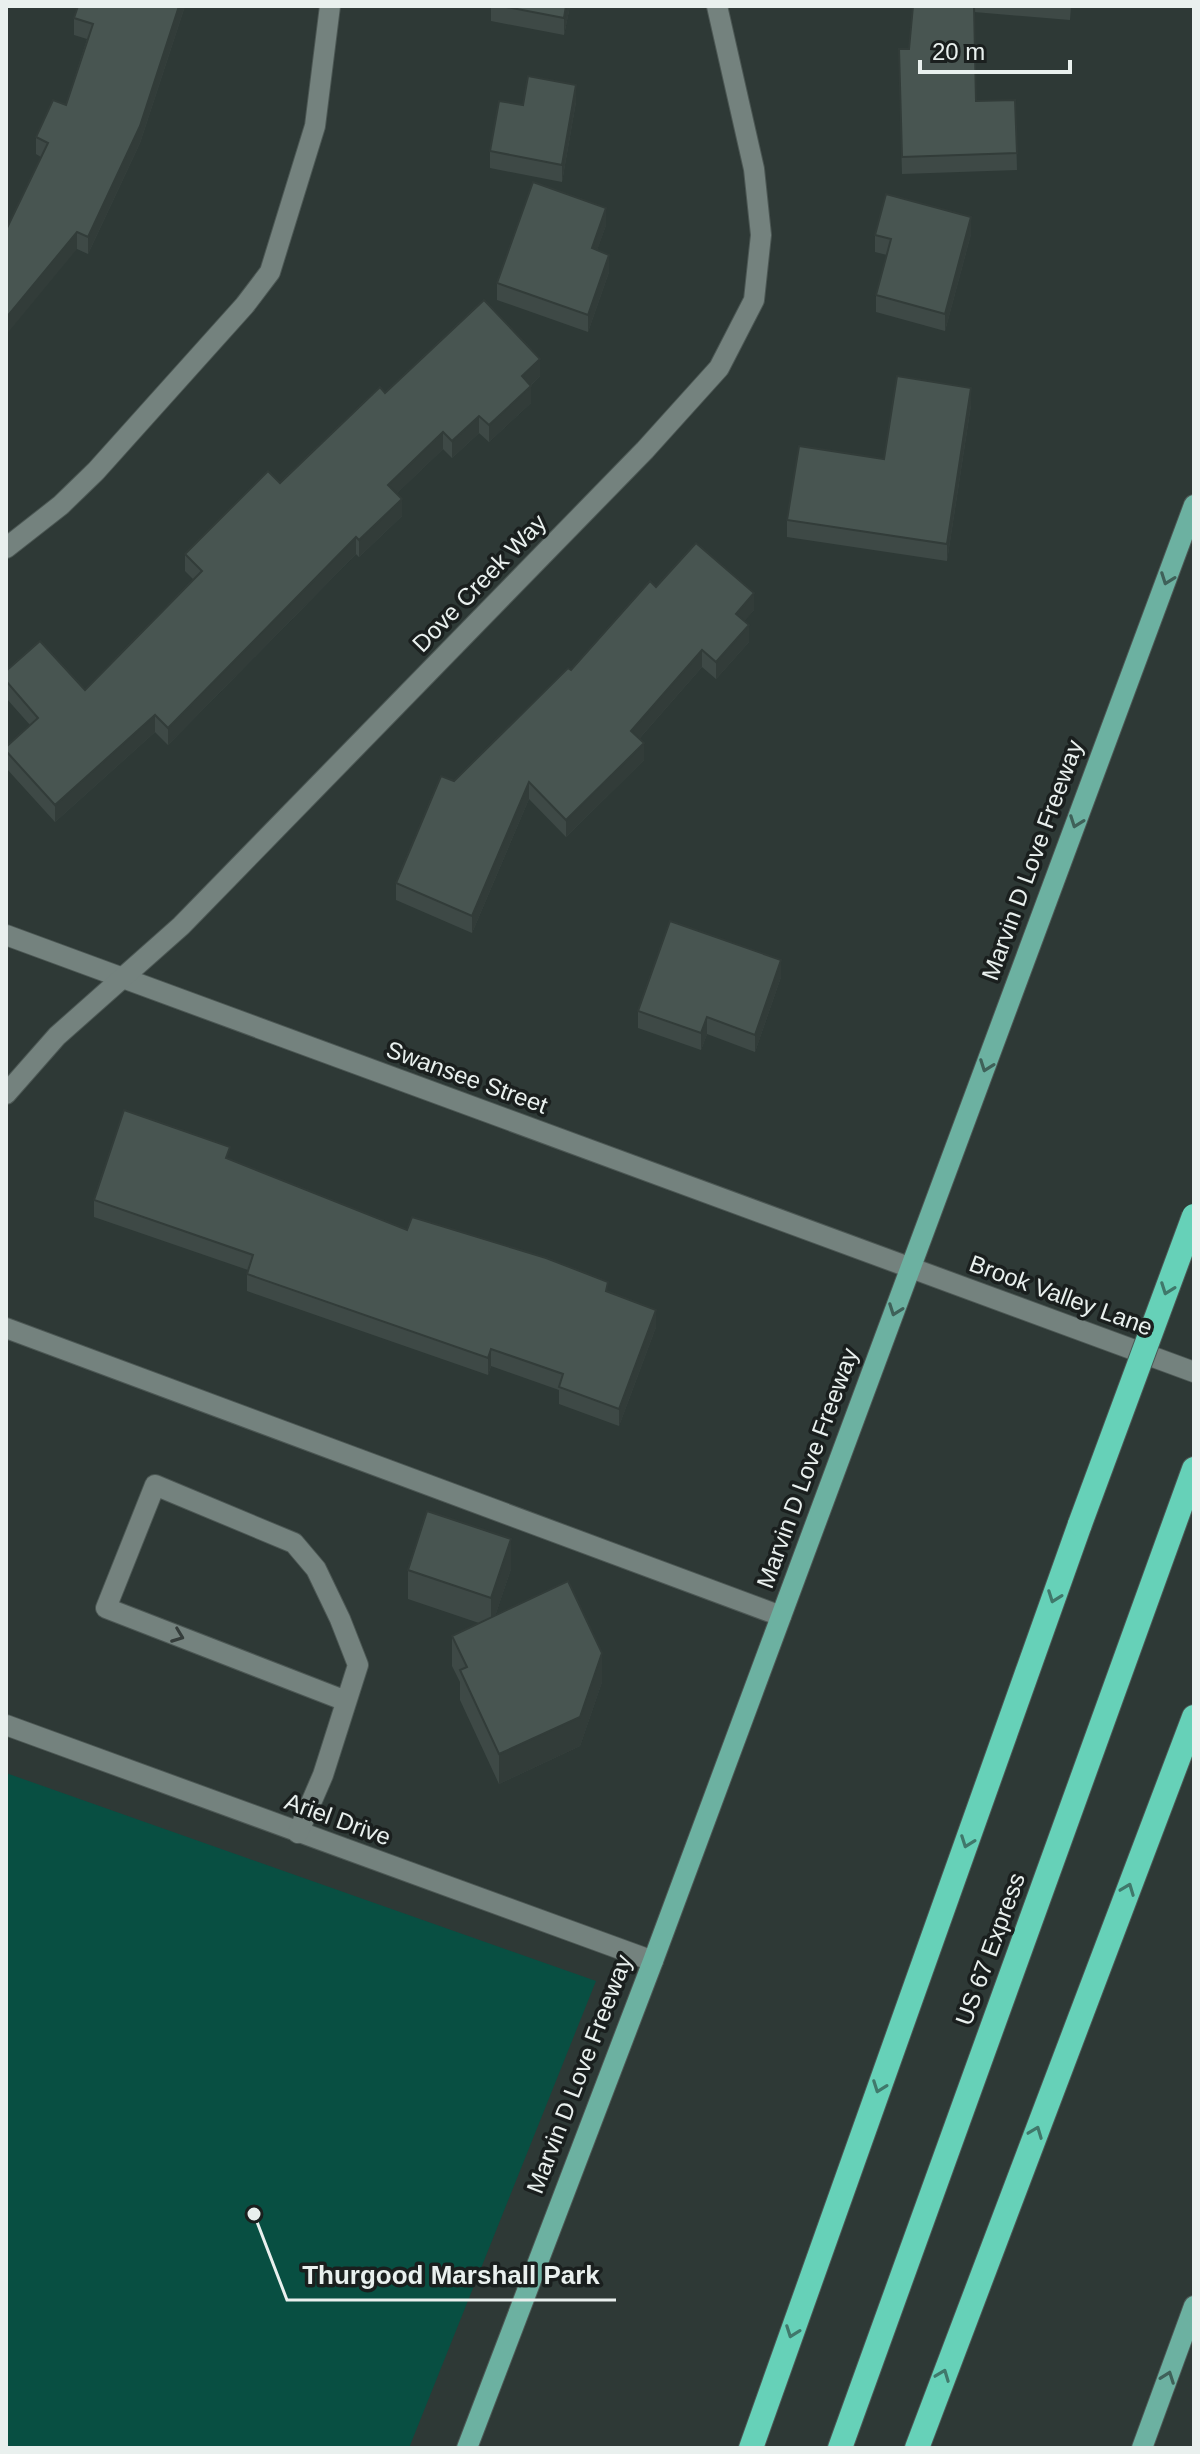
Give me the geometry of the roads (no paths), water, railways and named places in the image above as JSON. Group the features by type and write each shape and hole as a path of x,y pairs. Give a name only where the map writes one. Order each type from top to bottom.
{"highway":[{"path":"751,2448 1080,1524 1194,1216"},
{"name":"US 67 Express","path":"840,2448 1194,1469"},
{"path":"917,2448 1194,1717"}],"main road":[{"name":"Marvin D Love Freeway","path":"467,2448 653,1961 1194,505"},
{"path":"1142,2448 1194,2306"}],"street":[{"path":"6,548 61,505 96,471 245,305 270,272 315,126 330,6"},
{"name":"Dove Creek Way","path":"6,1094 57,1036 192,915 645,450 719,368 754,300 761,235 754,169 717,6"},
{"name":"Swansee Street","path":"6,935 911,1268"},
{"name":"Brook Valley Lane","path":"911,1268 1194,1372"},
{"path":"6,1328 781,1616"},
{"path":"298,1833 323,1775 358,1665 316,1569 294,1543 155,1485 106,1608 346,1701"},
{"name":"Ariel Drive","path":"6,1725 653,1961"}],"place":[{"name":"Thurgood Marshall Park","path":"254,2214"}]}
